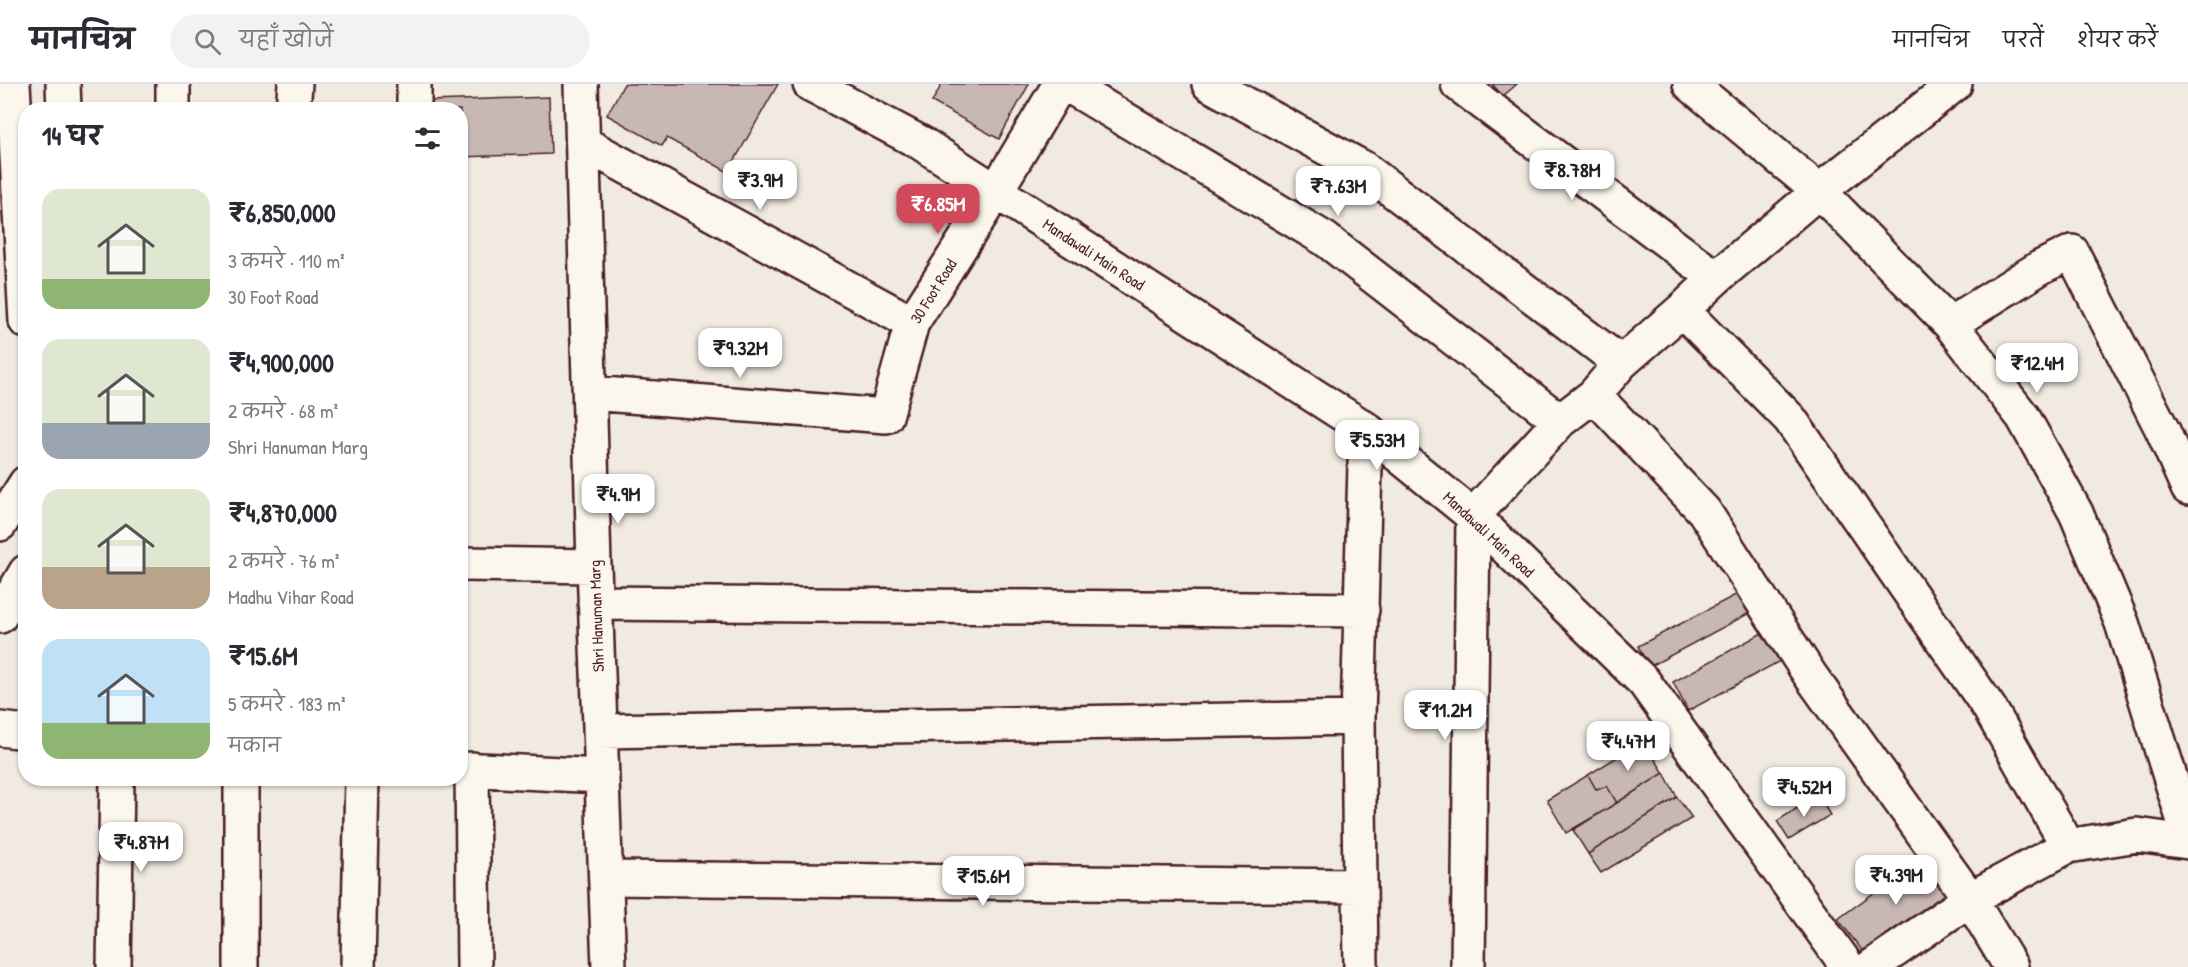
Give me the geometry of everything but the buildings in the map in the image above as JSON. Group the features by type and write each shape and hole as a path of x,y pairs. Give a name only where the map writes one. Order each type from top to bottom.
{"street":[{"path":"13,84 15,232 18,256"},
{"path":"63,84 64,102"},
{"path":"173,84 173,102"},
{"path":"294,102 295,84"},
{"path":"414,84 414,102"},
{"name":"Shri Hanuman Marg","path":"581,84 595,603 609,967"},
{"name":"Mandawali Main Road","path":"810,84 921,143 1366,429 1473,516 1644,682 1848,967"},
{"name":"30 Foot Road","path":"590,393 886,416 912,323 996,191 1060,84"},
{"path":"1066,84 1324,239 1560,421"},
{"path":"1209,84 1363,168 1621,363"},
{"path":"1458,84 1716,278"},
{"path":"1690,84 1820,191 1950,324 2023,417 2076,513 2122,623 2188,834"},
{"path":"1468,967 1473,516 1560,421 1594,395 1621,363 1716,278 1820,191 1955,84"},
{"path":"583,143 912,323"},
{"path":"1950,324 2041,267 2072,252 2163,431 2188,488"},
{"path":"1682,310 1790,419 1990,709 2068,846"},
{"path":"1594,395 1704,511 1810,675 1970,899 2011,967"},
{"path":"1361,967 1358,718 1366,429"},
{"path":"0,524 18,496"},
{"path":"468,564 594,566"},
{"path":"0,616 18,586"},
{"path":"595,603 1362,610"},
{"path":"600,731 1358,718"},
{"path":"0,729 18,731"},
{"path":"468,769 601,776"},
{"path":"114,967 117,786"},
{"path":"241,786 241,967"},
{"path":"358,967 362,786"},
{"path":"467,786 474,967"},
{"path":"1871,967 1970,899 2068,846 2137,835 2188,842"},
{"path":"606,878 1360,886"}]}
